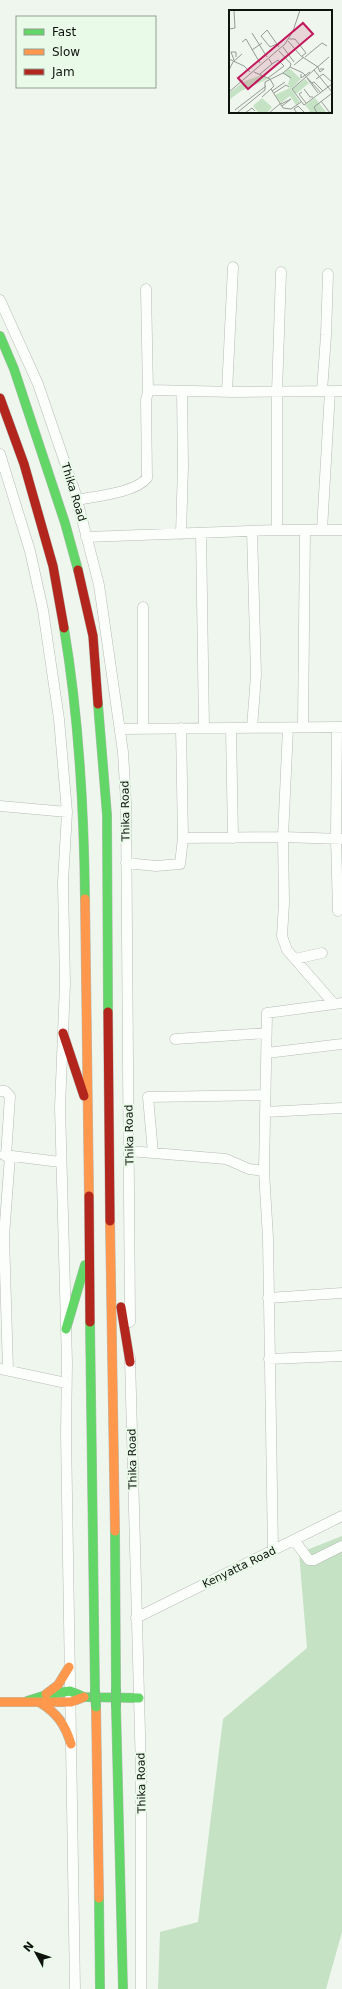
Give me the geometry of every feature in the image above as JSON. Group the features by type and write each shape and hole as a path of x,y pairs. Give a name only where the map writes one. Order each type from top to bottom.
{"main road":[{"name":"Thika Road","path":"0,336 14,369 65,523 75,558 93,636 107,815 116,1707 122,1989"},
{"path":"0,398 24,464 53,566 73,680 84,842 91,1247 95,1691 100,1989"},
{"path":"63,1033 76,1078 88,1106"},
{"path":"66,1329 91,1247"},
{"path":"111,1253 130,1362"},
{"path":"41,1699 58,1684 69,1667"},
{"path":"0,1702 41,1699 70,1691 84,1697"},
{"path":"41,1699 71,1702 84,1697 139,1698"},
{"path":"41,1699 59,1716 67,1730 71,1744"}],"street":[{"path":"227,392 233,267"},
{"path":"277,530 281,272"},
{"path":"322,530 328,274"},
{"path":"77,500 131,488 142,483 147,478 146,400 148,392 146,289"},
{"name":"Thika Road","path":"0,300 38,384 77,500 99,585 123,752 126,803 131,1271 130,1362 141,1777 141,1989"},
{"path":"148,392 152,390 227,392 342,391"},
{"path":"181,534 183,466 182,391"},
{"path":"0,454 30,551 42,610 59,719 67,812 63,882 65,984 60,1162 66,1329 69,1667 71,1702 75,1989"},
{"path":"86,537 277,530 342,530"},
{"path":"303,727 305,530"},
{"path":"252,531 256,675 252,728"},
{"path":"201,533 204,728"},
{"path":"143,607 143,728"},
{"path":"120,729 340,727 338,911"},
{"path":"126,863 156,866 180,864 183,838 181,728"},
{"path":"231,728 233,838"},
{"path":"288,728 283,837 284,904 282,936 284,946 338,1004"},
{"path":"0,806 67,812"},
{"path":"183,838 283,837 339,839"},
{"path":"295,959 322,953"},
{"path":"273,1551 268,1238 264,1171 267,1013 338,1004"},
{"path":"175,1039 266,1033"},
{"path":"267,1052 342,1044"},
{"path":"0,1091 5,1091 10,1096 5,1156 4,1370 66,1382"},
{"path":"153,1153 148,1097 266,1095"},
{"path":"265,1112 342,1108"},
{"path":"129,1150 226,1159 249,1169 264,1171"},
{"path":"5,1156 60,1162"},
{"path":"268,1298 342,1293"},
{"path":"269,1359 342,1356"},
{"name":"Kenyatta Road","path":"136,1618 342,1516"},
{"path":"294,1540 309,1560 314,1560 342,1546"}],"green space":[{"path":"342,1536 342,1932 326,1989 158,1989 160,1932 198,1922 223,1719 307,1648 299,1553"}],"traffic: fast":[{"path":"0,336 14,369 65,523 78,570"},
{"path":"64,628 80,763 85,899"},
{"path":"98,704 107,815 108,1012"},
{"path":"66,1329 85,1265"},
{"path":"90,1322 95,1691"},
{"path":"115,1531 116,1689"},
{"path":"116,1689 116,1707"},
{"path":"27,1701 46,1695 70,1691 84,1697 139,1698"},
{"path":"95,1691 96,1707"},
{"path":"116,1707 123,1989"},
{"path":"99,1898 100,1989"}],"traffic: slow":[{"path":"85,899 89,1196"},
{"path":"110,1221 115,1531"},
{"path":"46,1694 58,1685 69,1667"},
{"path":"0,1702 71,1702 84,1697"},
{"path":"39,1702 51,1710 60,1720 71,1744"},
{"path":"96,1707 99,1898"}],"traffic: jam":[{"path":"0,398 24,464 53,566 64,628"},
{"path":"78,570 93,636 98,704"},
{"path":"108,1012 110,1221"},
{"path":"63,1033 84,1096"},
{"path":"89,1196 90,1322"},
{"path":"121,1307 130,1362"}]}
